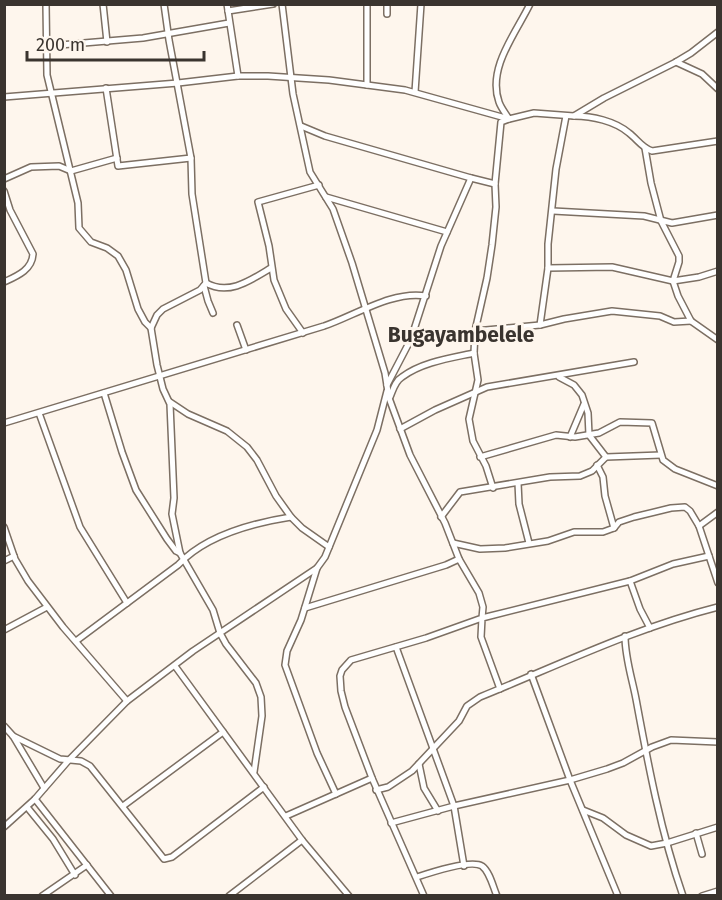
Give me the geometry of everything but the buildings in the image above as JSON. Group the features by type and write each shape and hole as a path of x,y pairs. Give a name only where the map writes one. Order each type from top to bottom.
{"street":[{"path":"46,4 47,75 78,203 80,228 91,242 107,248 118,256 126,270 138,309 151,328 160,377 170,401 174,498 172,514 180,553 213,610 220,633 232,653 256,683 261,698 262,716 254,772"},
{"path":"103,4 107,42"},
{"path":"164,4 191,158 192,194 207,302 213,313"},
{"path":"227,4 238,76"},
{"path":"228,11 273,4"},
{"path":"282,4 291,76 310,172 336,218 366,308 385,373 389,398 410,455 459,559 479,593 483,607 481,637 500,689"},
{"path":"367,4 367,85"},
{"path":"387,4 387,14"},
{"path":"415,92 421,4"},
{"path":"508,119 499,102 497,90 499,66 530,4"},
{"path":"48,46 169,35 229,23"},
{"path":"574,116 604,98 676,62 717,32"},
{"path":"676,62 702,74 717,89"},
{"path":"4,97 238,76 291,76 415,92 508,119"},
{"path":"106,88 118,166 191,158"},
{"path":"493,488 486,466 473,441 469,419 477,390 475,331 491,253 501,122 534,113 585,116 619,125 645,148 655,150 717,141"},
{"path":"540,325 548,268 548,244 556,170 566,116"},
{"path":"301,126 325,136 495,184"},
{"path":"645,148 661,222 679,256 673,280 691,321 717,340"},
{"path":"4,179 31,167 60,165 71,171 117,158"},
{"path":"336,794 317,753 285,665 287,651 295,637 317,568 329,547 377,430 387,387 411,339 447,232 471,178"},
{"path":"303,333 286,309 271,268 269,246 258,202 319,185"},
{"path":"4,191 10,210 31,249 33,259 27,268 4,282"},
{"path":"326,197 447,232"},
{"path":"553,211 644,216 672,223 717,215"},
{"path":"548,268 612,267 673,280 699,278 717,271"},
{"path":"151,328 157,315 163,309 205,285 221,288 235,287 271,268"},
{"path":"4,423 303,333 341,320 366,308 407,296 426,296"},
{"path":"475,331 540,325 612,310 660,316 675,322 691,321"},
{"path":"237,325 246,350"},
{"path":"389,398 403,376 434,363 474,353"},
{"path":"400,429 477,390 502,383 634,362"},
{"path":"552,376 563,378 574,385 582,395 588,413 589,435 606,457"},
{"path":"104,393 136,490 167,539 180,553"},
{"path":"170,401 188,414 227,430 247,447 291,517 302,528 329,547"},
{"path":"570,437 584,404"},
{"path":"39,413 80,527 127,603"},
{"path":"480,457 551,436 589,435 605,431 620,422 652,423 663,460 675,469 717,486"},
{"path":"441,517 460,492 550,477 580,476 592,471 606,457 661,455"},
{"path":"597,465 603,477 605,496 614,528"},
{"path":"518,483 519,504 529,543"},
{"path":"453,543 490,550 548,541 574,532 603,532 614,528 619,522 634,517 682,507 690,511 699,526 717,583"},
{"path":"699,526 717,512"},
{"path":"76,641 192,551 231,533 264,522 291,517"},
{"path":"4,528 14,556 28,581 47,607 127,701"},
{"path":"4,561 14,556"},
{"path":"424,896 417,876 376,790 345,707 340,676 342,670 351,660 482,618 630,581 673,564 709,556"},
{"path":"305,608 459,559"},
{"path":"4,827 35,799 68,761 127,701 220,633 317,568"},
{"path":"630,581 650,628"},
{"path":"4,630 47,607"},
{"path":"376,790 388,787 419,764 459,721 471,703 531,674 625,636 717,607"},
{"path":"625,636 626,655 646,750 667,843 683,896"},
{"path":"396,647 454,806 464,866"},
{"path":"175,666 302,840 349,896"},
{"path":"531,674 570,780 618,896"},
{"path":"4,726 14,736 44,788"},
{"path":"123,806 223,732"},
{"path":"14,736 68,761 81,761 90,766 164,859 168,859 264,787"},
{"path":"391,823 454,806 570,780 623,763 671,740 717,742"},
{"path":"419,764 424,788 438,811"},
{"path":"286,816 372,778"},
{"path":"35,799 111,896"},
{"path":"27,807 53,839 75,875"},
{"path":"582,810 603,818 626,835 651,846 717,827"},
{"path":"696,833 702,854"},
{"path":"229,896 302,840"},
{"path":"42,896 87,865"},
{"path":"417,876 477,865 483,867 497,896"},
{"path":"702,896 717,891"}],"district":[{"name":"Bugayambelele","path":"461,335"}]}
